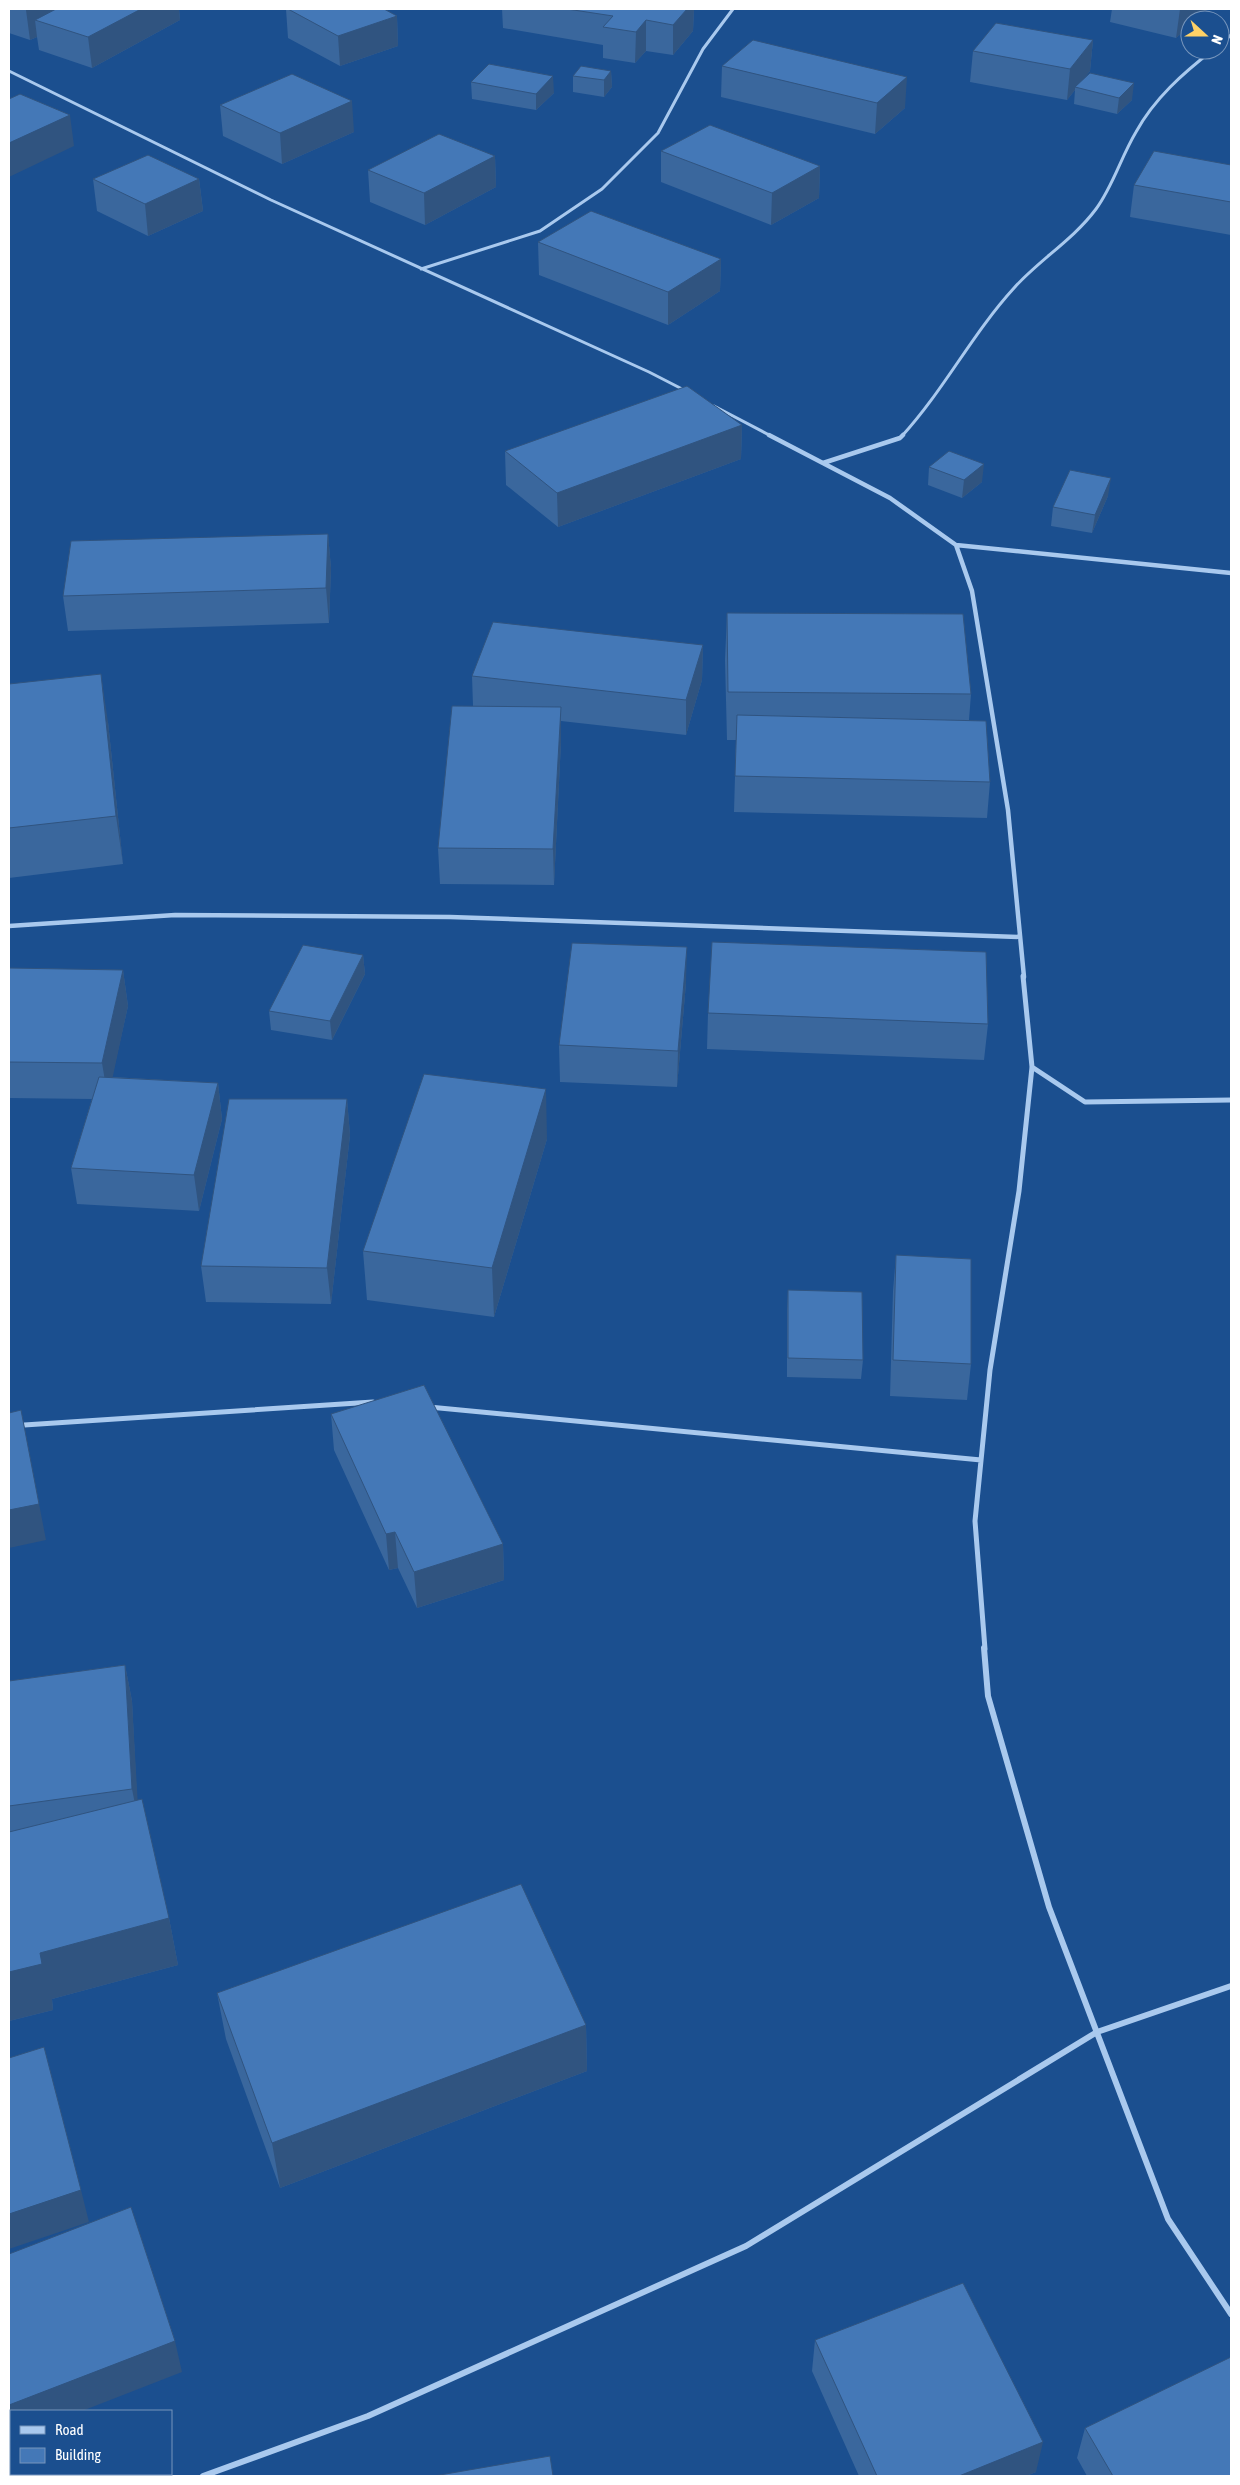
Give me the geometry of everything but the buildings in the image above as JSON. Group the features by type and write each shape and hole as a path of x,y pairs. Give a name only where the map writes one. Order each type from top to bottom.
{"street":[{"path":"421,269 540,231 602,189 658,133 703,48 733,9"},
{"path":"823,463 900,438 924,412 983,324 1014,286 1087,221 1101,202 1135,133 1151,107 1200,60"},
{"path":"9,71 271,200 649,372 693,395"},
{"path":"710,404 890,498 956,545 1231,573"},
{"path":"956,545 972,591 1008,810 1032,1066 1018,1191 990,1370 974,1521 988,1696 1049,1907 1168,2219 1231,2314"},
{"path":"9,926 175,915 430,917 1020,937"},
{"path":"1032,1066 1085,1102 1231,1100"},
{"path":"9,1426 378,1402"},
{"path":"417,1406 981,1460"},
{"path":"204,2476 368,2416 746,2246 1097,2032 1231,1986"}]}
